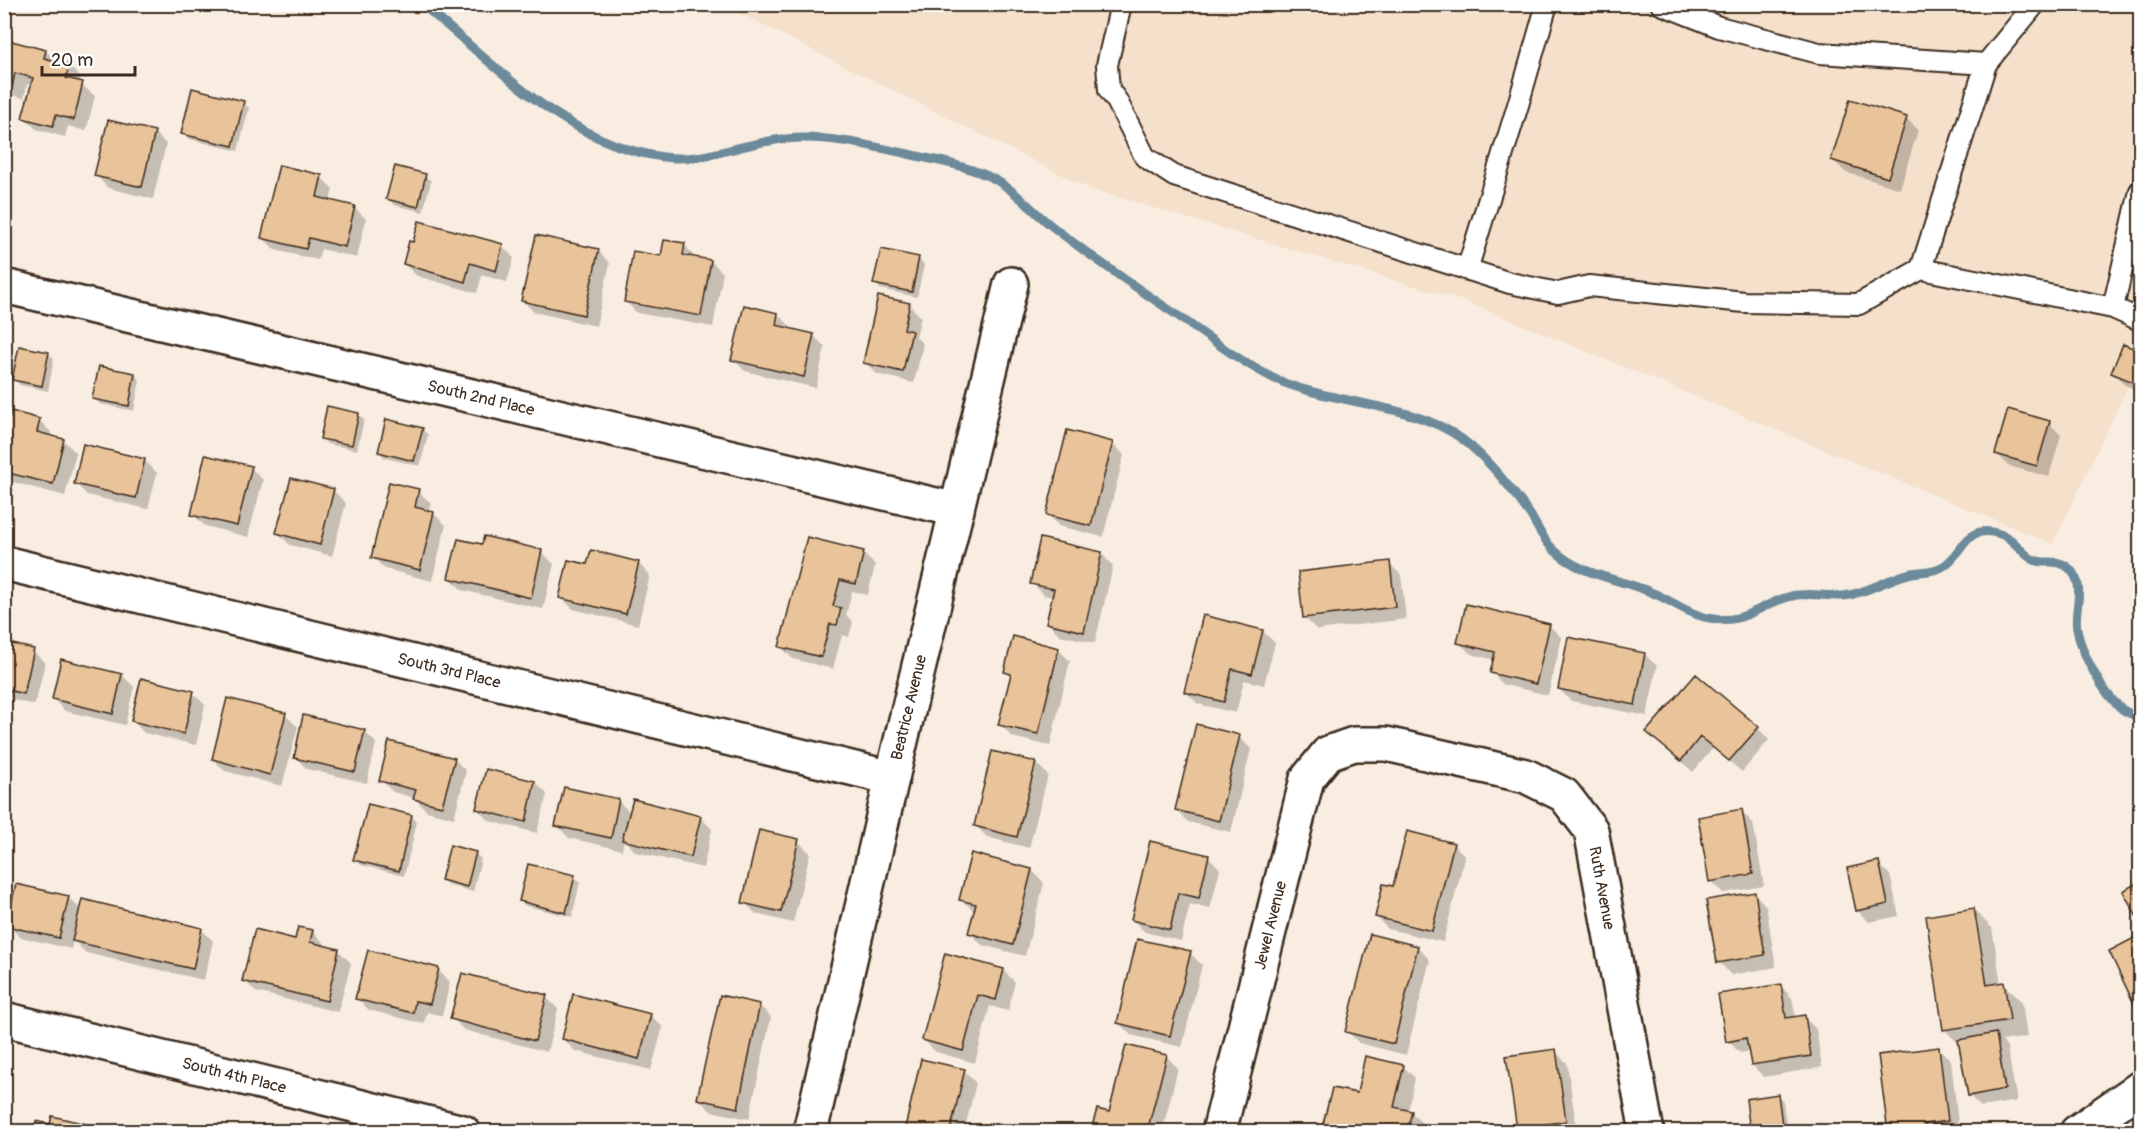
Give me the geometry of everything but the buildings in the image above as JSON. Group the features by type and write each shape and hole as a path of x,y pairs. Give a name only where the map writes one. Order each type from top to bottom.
{"street":[{"name":"Beatrice Avenue","path":"810,1131 1011,284"},
{"name":"South 2nd Place","path":"4,286 957,510"},
{"name":"South 3rd Place","path":"4,563 892,778"},
{"name":"Jewel Avenue","path":"1219,1131 1307,779 1329,753 1354,744"},
{"name":"Ruth Avenue","path":"1354,744 1386,744 1526,776 1564,795 1591,830 1647,1131"},
{"name":"South 4th Place","path":"4,1019 463,1131"},
{"path":"2077,1131 2140,1088"}],"lane":[{"path":"1121,4 1107,65 1109,90 1117,101 1145,157 1174,176 1510,284 1558,293 1589,286 1744,302 1859,304 1921,269 2113,308 2140,320"},
{"path":"1467,270 1547,4"},
{"path":"1661,4 1719,27 1819,53 1986,64"},
{"path":"1921,269 1986,64 2035,4"},
{"path":"2113,308 2140,191"}],"shaded area":[{"path":"726,5 2140,5 2140,392 2128,386 2053,544 1464,301 1090,189"}],"waterway":[{"path":"421,4 533,97 594,136 627,149 679,158 709,155 769,141 816,138 893,151 959,166 988,176 1014,193 1096,260 1261,372 1298,388 1420,418 1462,439 1499,475 1524,506 1547,542 1564,558 1587,571 1655,594 1697,615 1731,619 1792,596 1853,594 1903,575 1942,567 1956,555 1966,541 1979,532 1988,531 2005,536 2032,559 2061,563 2070,569 2078,583 2077,629 2088,661 2100,683 2115,702 2124,710 2140,718"}]}
